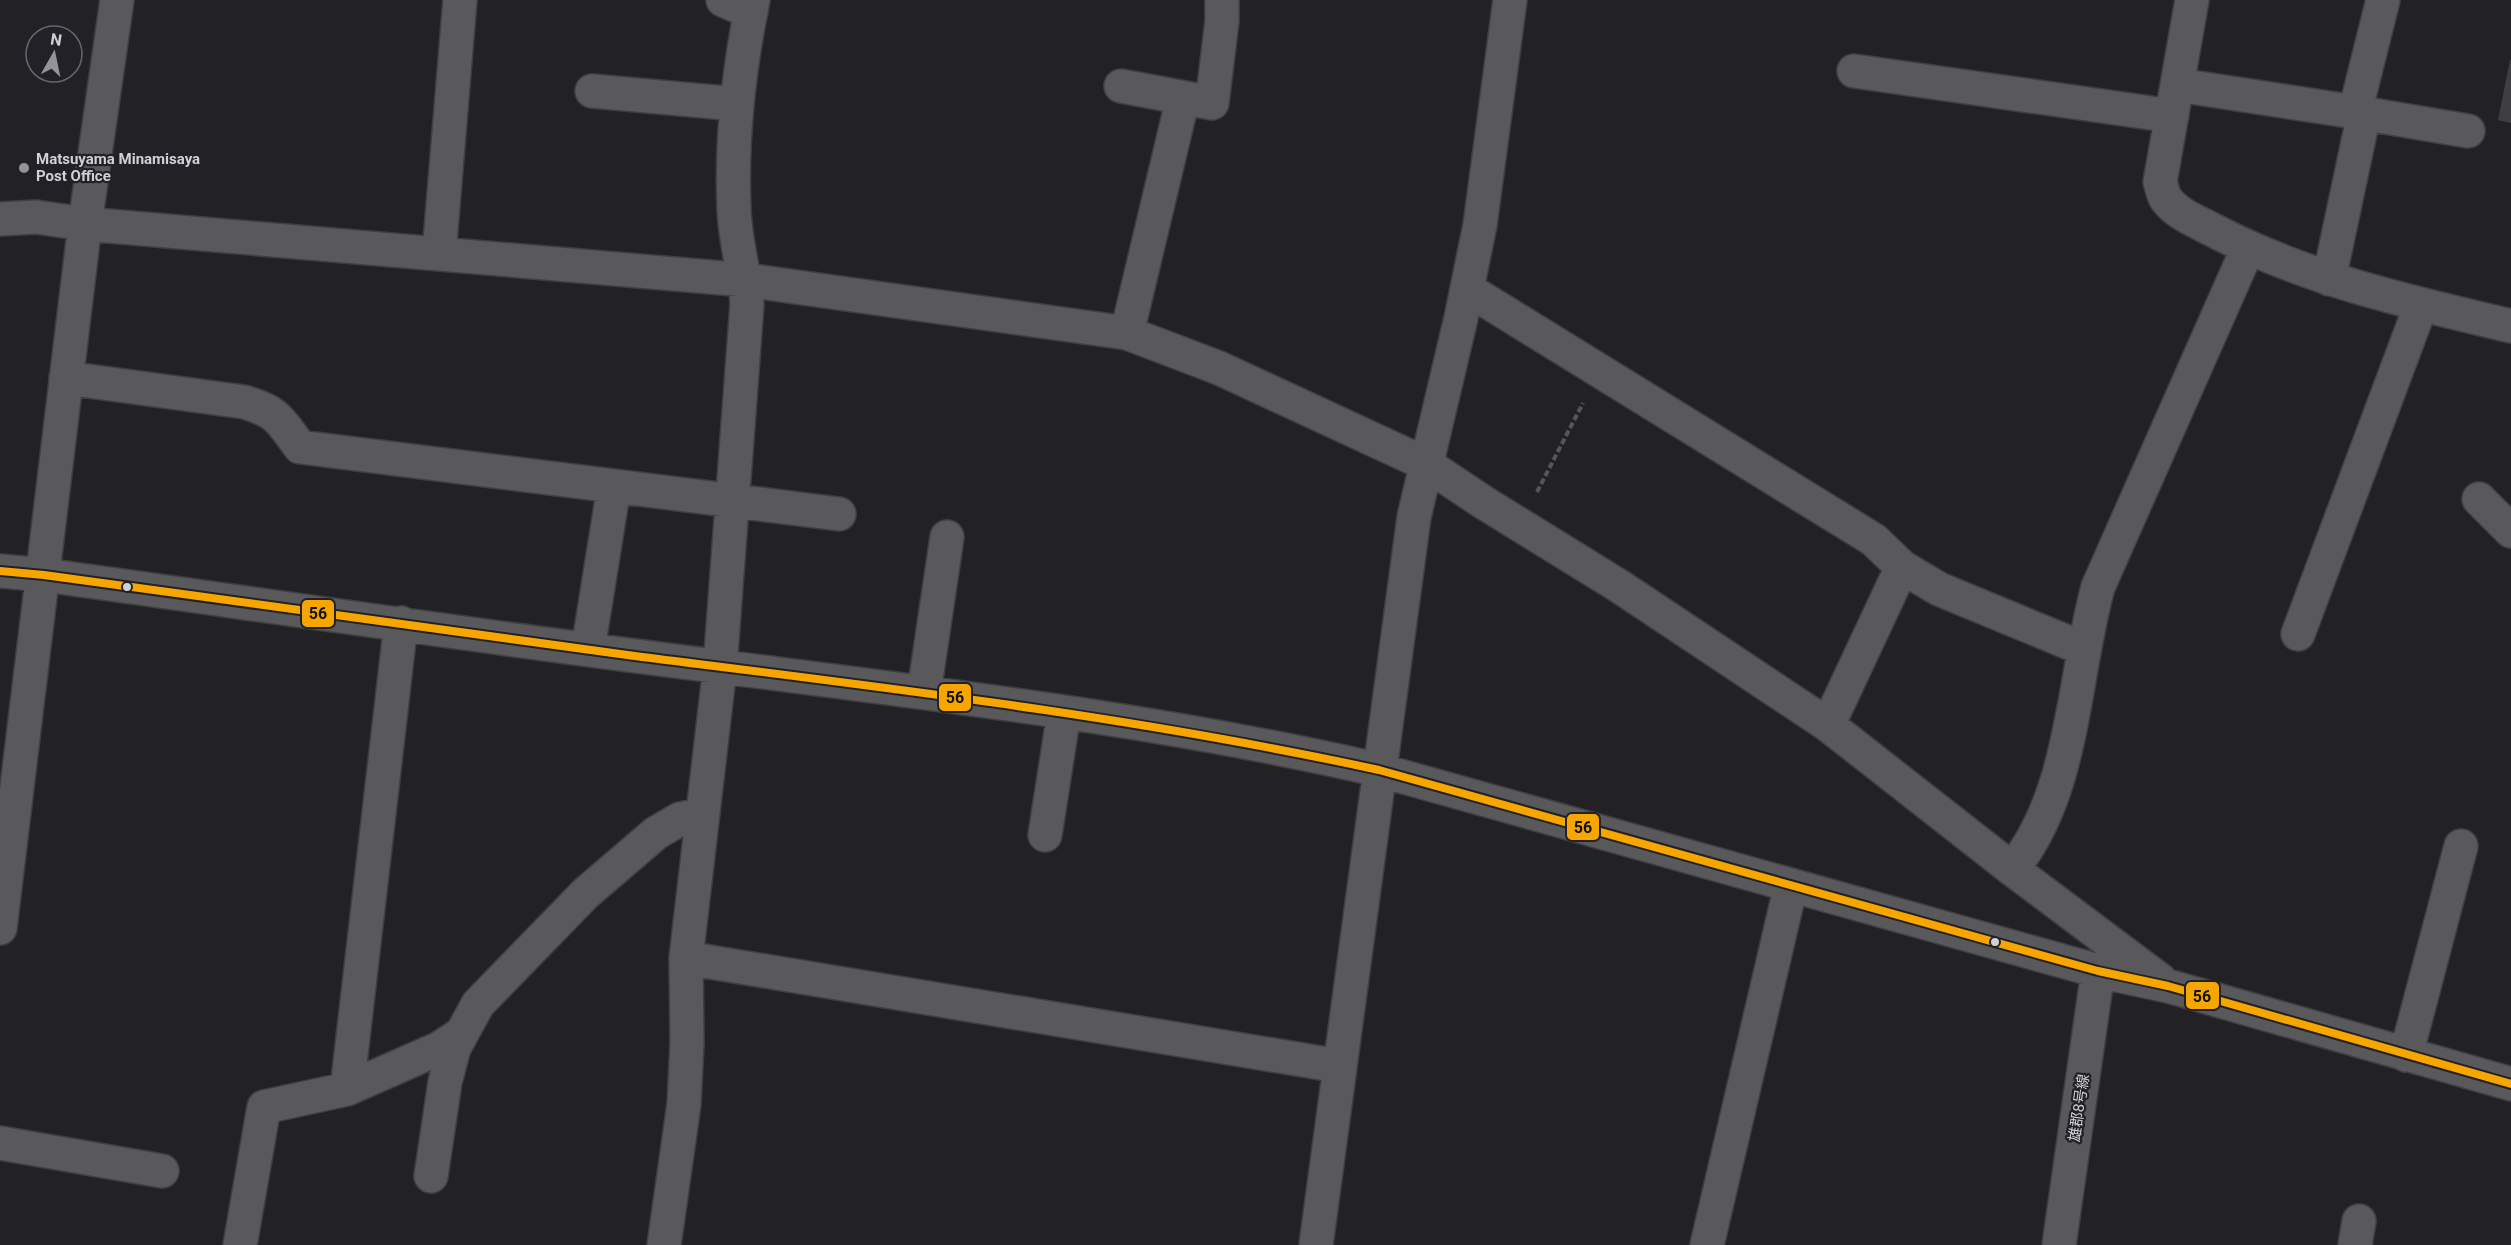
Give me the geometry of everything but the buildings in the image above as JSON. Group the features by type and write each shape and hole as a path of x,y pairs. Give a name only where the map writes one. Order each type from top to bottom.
{"street":[{"path":"0,928 85,224 117,0"},
{"path":"439,254 460,0"},
{"path":"1121,86 1212,103 1222,21 1222,0"},
{"path":"1316,1245 1414,517 1480,225 1510,0"},
{"path":"2192,0 2160,182 2165,198 2177,211 2279,262 2421,305 2511,326"},
{"path":"2329,279 2359,113 2383,0"},
{"path":"664,1245 684,1104 687,1043 686,958 720,667 747,304 746,280 737,246 734,209 742,4"},
{"path":"1854,71 2175,100 2359,113 2468,131"},
{"path":"592,91 737,104"},
{"path":"1127,333 1183,98"},
{"path":"0,219 36,217 85,224 746,280 1127,333 1219,368 1426,464 1619,586 1828,725 2012,869 2168,986"},
{"path":"2012,869 2028,850 2050,801 2063,753 2095,596 2106,565 2248,248"},
{"path":"1467,289 1874,540 1902,567 1939,589 2084,649"},
{"path":"2298,634 2421,305"},
{"path":"66,378 244,402 263,407 276,415 300,447 839,514"},
{"path":"588,649 614,487"},
{"path":"2479,499 2511,531"},
{"path":"924,692 947,537"},
{"path":"1828,725 1902,567"},
{"path":"0,571 924,692 1281,747 1379,770 2098,971 2168,986 2511,1084"},
{"path":"346,1089 401,623"},
{"path":"1045,835 1064,713"},
{"path":"431,1176 445,1082 454,1048 478,1004 586,893 656,832 680,819 703,814"},
{"path":"2406,1055 2462,846"},
{"path":"1707,1245 1791,885"},
{"path":"686,958 1339,1066"},
{"name":"雄郡8号線","path":"2059,1245 2098,971"},
{"path":"240,1245 264,1107 346,1089 440,1048 461,1034"},
{"path":"0,1143 162,1171"}],"path":[{"path":"1520,525 1600,371"}],"transit line":[{"name":"56","path":"0,571 44,575 492,637 1012,705 1288,751 1379,770 2098,971 2168,986 2511,1084"}],"place":[{"name":"Matsuyama Minamisaya Post Office","path":"24,168"}]}
